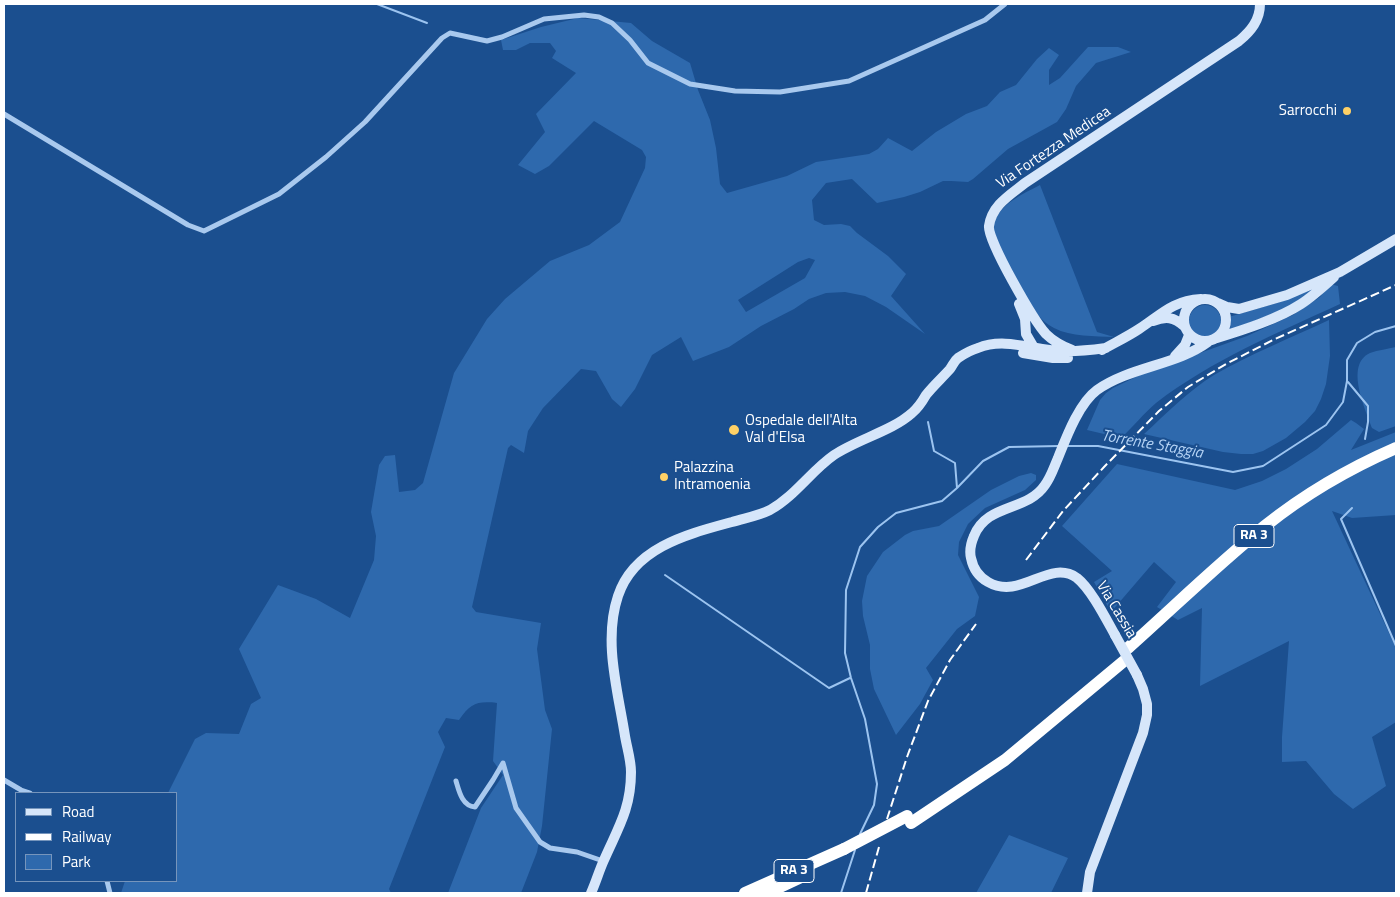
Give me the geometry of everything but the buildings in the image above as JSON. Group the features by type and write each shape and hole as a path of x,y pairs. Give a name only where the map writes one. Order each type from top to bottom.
{"highway":[{"name":"RA 3","path":"1126,655 1229,557 1266,525 1306,496 1345,472 1396,448"},
{"name":"RA 3","path":"767,893 909,819 1005,760 1272,531 1312,502 1350,478 1396,455"},
{"name":"RA 3","path":"745,893 846,852"}],"main road":[{"name":"Via Fortezza Medicea","path":"988,230 993,212 1005,198 1025,183 1240,41 1256,21 1260,12 1260,4"},
{"path":"988,230 988,240 992,251 1022,311 1025,331 1034,348"},
{"path":"988,230 996,251 1037,323 1071,355"},
{"name":"Via Cassia","path":"1201,299 1207,299 1231,308 1242,308 1296,291 1340,272 1396,239"},
{"name":"Via Cassia","path":"1088,893 1090,872 1138,749 1145,724 1147,701 1137,674 1088,589 1078,578 1058,572 1022,585 1013,587 996,586 978,574 972,564 970,553 975,533 981,523 992,514 1026,502 1043,489 1052,474 1080,410 1089,397 1098,389 1122,377 1172,359 1213,340 1243,330 1296,307 1340,272"},
{"path":"950,368 972,356 990,350 1053,358 1106,348 1150,322 1172,306 1201,299"},
{"path":"1172,359 1182,349 1187,330 1184,319 1185,312 1189,306 1201,299"},
{"path":"1150,322 1162,318 1170,318 1176,320 1194,339 1201,341 1213,340 1222,333 1227,321 1226,314 1218,303"},
{"path":"1014,345 1025,331"},
{"path":"591,893 621,825 628,802 631,770 615,677 612,629 619,593 631,571 647,555 676,540 761,514 775,507 792,494 830,458 846,447 905,419 918,407 926,395 960,357 979,347 997,344 1014,345 1060,351 1071,355"},
{"path":"731,522 756,511 775,499 826,453 851,438 900,414 926,395"}],"street":[{"path":"4,114 188,225 204,231 279,194 326,157 366,122 442,38 450,33 487,41 502,37 544,19 584,15 599,17 612,23 630,40 648,63 690,84 735,90 780,92 849,81 985,20 1005,4"},
{"path":"456,781 466,804 475,807 494,780 503,763 516,808 540,842 550,848 577,852 604,861"},
{"path":"4,780 27,792"}],"green space":[{"path":"578,18 631,23 652,41 690,63 710,120 716,148 720,184 727,193 787,176 816,162 869,154 878,149 888,138 912,151 936,132 966,114 987,106 1000,92 1016,85 1037,59 1049,48 1059,55 1049,70 1049,85 1060,78 1088,47 1118,47 1131,52 1096,63 1076,86 1066,109 1057,122 1008,149 968,182 943,181 920,192 877,203 852,179 826,183 812,200 814,220 824,225 841,224 850,226 888,256 906,274 891,296 925,334 886,307 865,296 845,292 826,293 809,299 761,326 729,347 693,361 681,337 652,355 635,389 621,407 612,399 596,371 581,369 543,408 528,431 524,453 511,445 508,448 472,607 476,612 541,623 537,649 545,710 552,729 542,826 537,852 521,893 448,893 481,808 503,775 493,761 497,703 484,702 475,704 459,720 446,718 438,732 445,747 389,889 391,893 121,893 125,882 178,882 178,792 168,792 195,739 206,733 239,734 251,704 261,698 239,649 278,585 316,599 350,618 374,560 376,536 371,512 379,465 385,456 395,455 399,492 415,490 423,483 454,373 487,319 505,299 550,261 589,245 620,222 645,168 646,157 642,150 594,121 549,166 535,174 518,165 545,132 536,114 576,73 552,58 556,51 550,43 530,43 516,50 503,50 501,40 541,27","holes":["809,258 815,260 805,278 746,312 738,300 798,262"]},
{"path":"1040,185 1097,332 1114,337 1075,335 1061,331 1048,324 1040,318 1032,307 1002,256 995,239 994,224 997,217 1012,200"},
{"path":"1330,284 1338,286 1340,304 1245,348 1200,373 1156,403 1121,438 1087,430 1100,400 1113,388 1142,374 1247,336 1293,315 1320,297"},
{"path":"1316,288 1285,309 1230,330 1231,316 1277,303"},
{"path":"1205,305 1217,309 1221,321 1217,333 1205,337 1193,333 1189,321 1193,309"},
{"path":"1329,320 1330,356 1326,384 1321,399 1315,411 1286,438 1263,451 1253,454 1241,454 1223,452 1144,434 1204,381 1256,353"},
{"path":"1396,347 1396,426 1379,432 1372,428 1362,400 1359,388 1358,367 1362,359 1370,353"},
{"path":"1351,420 1364,429 1351,450 1396,432 1396,515 1352,518 1332,511 1396,648 1396,722 1372,737 1386,786 1353,809 1334,794 1306,761 1282,762 1289,641 1200,686 1202,608 1178,620 1157,607 1176,582 1154,562 1111,612 1094,582 1112,571 1062,526 1117,464 1235,490 1262,481 1286,469 1317,449"},
{"path":"1031,473 1036,475 1036,480 1025,490 985,508 968,524 959,542 958,555 979,597 975,616 957,629 926,668 933,680 920,704 896,735 874,689 870,669 870,645 863,616 862,601 867,576 883,552 905,535 913,531 939,526 991,490 1019,476"},
{"path":"1009,835 1068,858 1051,893 976,893"}],"waterway":[{"path":"377,4 427,23"},
{"name":"Torrente Staggia","path":"1066,446 1098,446 1233,472 1263,466 1326,425 1343,402 1347,381 1347,360 1357,343 1375,332 1396,326"},
{"path":"1348,382 1368,406 1365,439"},
{"path":"928,422 934,451 955,463 957,488"},
{"name":"Torrente Staggia","path":"860,834 874,805 877,784 865,719 851,678 845,653 846,590 860,547 878,527 896,513 942,501 983,461 1009,447 1059,446"},
{"path":"1352,508 1341,519 1396,646"},
{"path":"665,575 829,688 850,678"},
{"name":"Torrente Staggia","path":"841,893 855,850"}],"railway":[{"path":"1026,560 1063,511 1104,467 1159,411 1188,387 1226,364 1275,339 1396,285"},
{"path":"887,819 928,701 950,660 976,624"},
{"path":"866,893 879,847"}],"place":[{"name":"Sarrocchi","path":"1347,111"},
{"name":"Ospedale dell'Alta Val d'Elsa","path":"734,430"},
{"name":"Palazzina Intramoenia","path":"664,477"}]}
